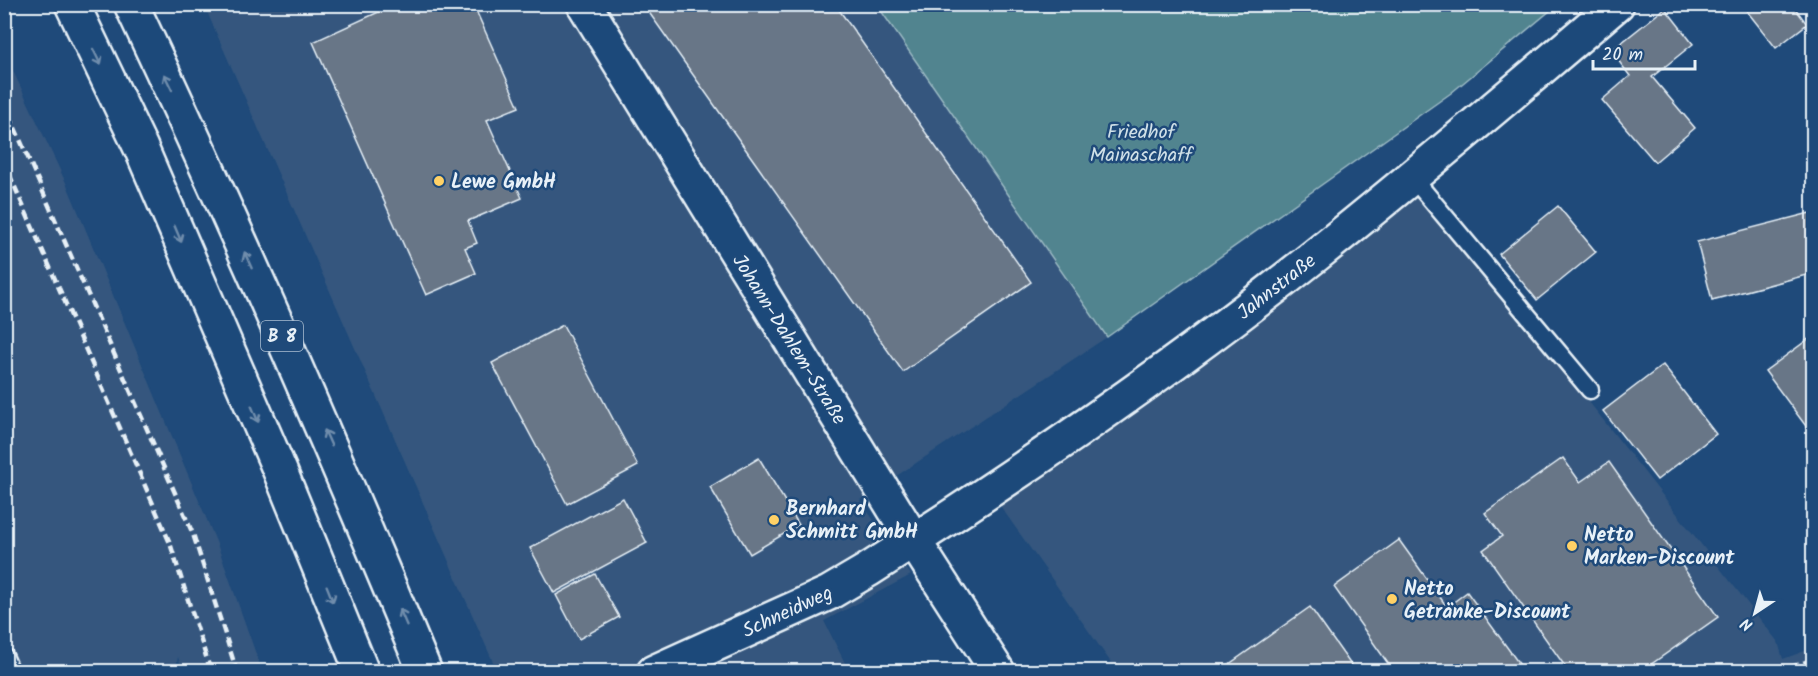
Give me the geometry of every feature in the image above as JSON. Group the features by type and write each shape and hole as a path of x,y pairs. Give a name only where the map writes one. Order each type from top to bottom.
{"main road":[{"path":"72,4 141,148 280,471 362,672"},
{"name":"B 8","path":"130,4 189,128 333,450 425,672"},
{"name":"Johann-Dahlem-Straße","path":"584,4 914,541 998,672"},
{"name":"Jahnstraße","path":"914,541 1147,382 1296,270 1412,177 1617,4"},
{"name":"Schneidweg","path":"654,672 829,593 914,541"}],"lane":[{"path":"1412,177 1590,390"},
{"path":"4,656 11,672"}],"shaded area":[{"path":"204,5 877,5 1107,337 860,500 911,575 824,621 849,671 497,671"},
{"path":"4,52 67,185 217,544 262,671 183,671 178,657 175,671 5,671"},
{"path":"1412,177 1778,642 1783,659 1813,648 1813,671 1117,671 989,490"}],"green space":[{"name":"Friedhof Mainaschaff","path":"877,5 1557,5 1451,93 1107,337"}],"building":[{"path":"396,4 473,4 519,107 487,120 522,198 468,221 477,243 465,248 476,273 426,295 313,42"},
{"path":"643,4 835,4 1031,282 903,372"},
{"path":"1792,4 1807,24 1776,48 1742,5"},
{"path":"1665,8 1693,44 1652,77 1695,128 1655,162 1602,100 1630,76 1611,51"},
{"path":"1558,206 1596,252 1537,300 1499,254"},
{"path":"1814,212 1814,273 1712,300 1697,242"},
{"path":"563,325 638,466 567,504 492,363"},
{"path":"1814,335 1814,437 1765,371"},
{"path":"1663,365 1716,434 1657,480 1603,411"},
{"path":"759,458 799,525 750,554 710,487"},
{"path":"1563,458 1580,482 1609,462 1718,617 1640,672 1569,672 1483,550 1502,536 1485,513"},
{"path":"623,498 647,543 554,593 530,548"},
{"name":"Netto Getränke-Discount","path":"1399,540 1447,607 1467,592 1525,672 1394,672 1334,587"},
{"path":"595,574 619,617 579,639 556,595"},
{"path":"1310,607 1356,672 1218,672"}],"railway":[{"path":"4,103 193,534 237,672"},
{"path":"4,162 170,543 211,672"},
{"path":"1778,672 1814,659"}],"place":[{"name":"Lewe GmbH","path":"439,181"},
{"name":"Bernhard Schmitt GmbH","path":"774,520"},
{"name":"Netto Marken-Discount","path":"1572,546"},
{"name":"Netto Getränke-Discount","path":"1392,599"}]}
